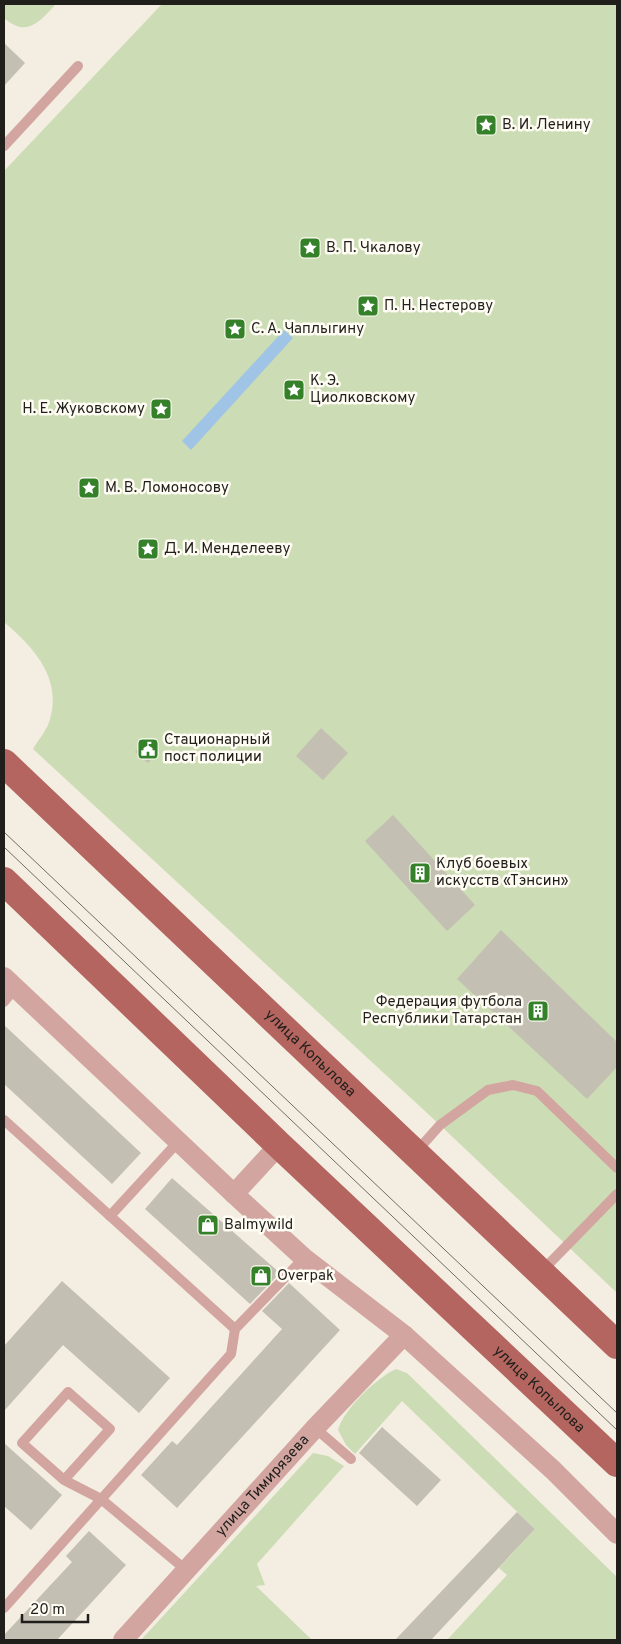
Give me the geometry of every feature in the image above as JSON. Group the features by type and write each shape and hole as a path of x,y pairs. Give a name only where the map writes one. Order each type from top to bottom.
{"main road":[{"name":"улица Копылова","path":"4,763 416,1152 617,1346"},
{"name":"улица Копылова","path":"4,881 279,1145 617,1463"}],"street":[{"path":"8,989 304,1258 404,1335 553,1470 617,1534"},
{"path":"234,1194 279,1145"},
{"name":"улица Тимирязева","path":"123,1640 315,1428 404,1335"}],"lane":[{"path":"4,146 78,66"},
{"path":"416,1152 440,1125 488,1090 513,1085 537,1091 617,1168"},
{"path":"4,1120 235,1329"},
{"path":"110,1216 178,1142"},
{"path":"541,1272 617,1194"},
{"path":"4,1608 231,1354 235,1329 304,1258"},
{"path":"64,1480 110,1428 68,1392 22,1443 64,1480 101,1499 186,1570"},
{"path":"315,1428 351,1459"}],"green space":[{"path":"4,4 56,4 38,22 26,27 19,27 4,18"},
{"path":"162,4 617,4 617,1293 440,1125 33,749 49,723 53,704 52,690 42,664 25,642 4,622 4,171"},
{"path":"396,1369 407,1373 617,1577 617,1640 447,1640 507,1575 499,1568 535,1529 402,1401 355,1454 346,1445 338,1430 341,1422 370,1387"},
{"path":"313,1453 328,1456 344,1466 257,1564 265,1585 256,1586 312,1640 141,1640"}],"water":[{"path":"284,330 293,338 191,450 182,441"}],"building":[{"path":"4,43 25,63 4,86"},
{"path":"321,728 348,753 323,780 296,756"},
{"path":"146,739 159,751 148,763 135,752"},
{"name":"Клуб боевых искусств «Тэнсин»","path":"393,815 475,905 447,931 365,841"},
{"name":"Федерация футбола Республики Татарстан","path":"501,930 617,1042 617,1067 587,1099 457,979"},
{"path":"4,1025 141,1153 112,1184 4,1084"},
{"path":"172,1178 280,1273 250,1304 145,1209"},
{"path":"62,1281 170,1378 139,1413 63,1345 4,1411 4,1346"},
{"path":"289,1283 340,1330 177,1508 141,1475 172,1441 177,1445 282,1329 262,1311"},
{"path":"382,1427 441,1480 417,1506 359,1453"},
{"path":"4,1443 62,1495 31,1530 4,1506"},
{"path":"517,1512 535,1529 431,1640 395,1640"},
{"path":"89,1531 126,1565 57,1640 4,1640 4,1635 72,1562 66,1556"}],"tram line":[{"path":"4,832 617,1413"},
{"path":"4,847 617,1430"}],"place":[{"name":"В. И. Ленину","path":"486,125"},
{"name":"В. П. Чкалову","path":"310,248"},
{"name":"П. Н. Нестерову","path":"368,306"},
{"name":"С. А. Чаплыгину","path":"235,329"},
{"name":"К. Э. Циолковскому","path":"294,390"},
{"name":"Н. Е. Жуковскому","path":"161,409"},
{"name":"М. В. Ломоносову","path":"89,488"},
{"name":"Д. И. Менделееву","path":"148,549"},
{"name":"Стационарный пост полиции","path":"148,749"},
{"name":"Клуб боевых искусств «Тэнсин»","path":"420,873"},
{"name":"Федерация футбола Республики Татарстан","path":"538,1011"},
{"name":"Balmywild","path":"208,1225"},
{"name":"Overpak","path":"261,1276"}]}
